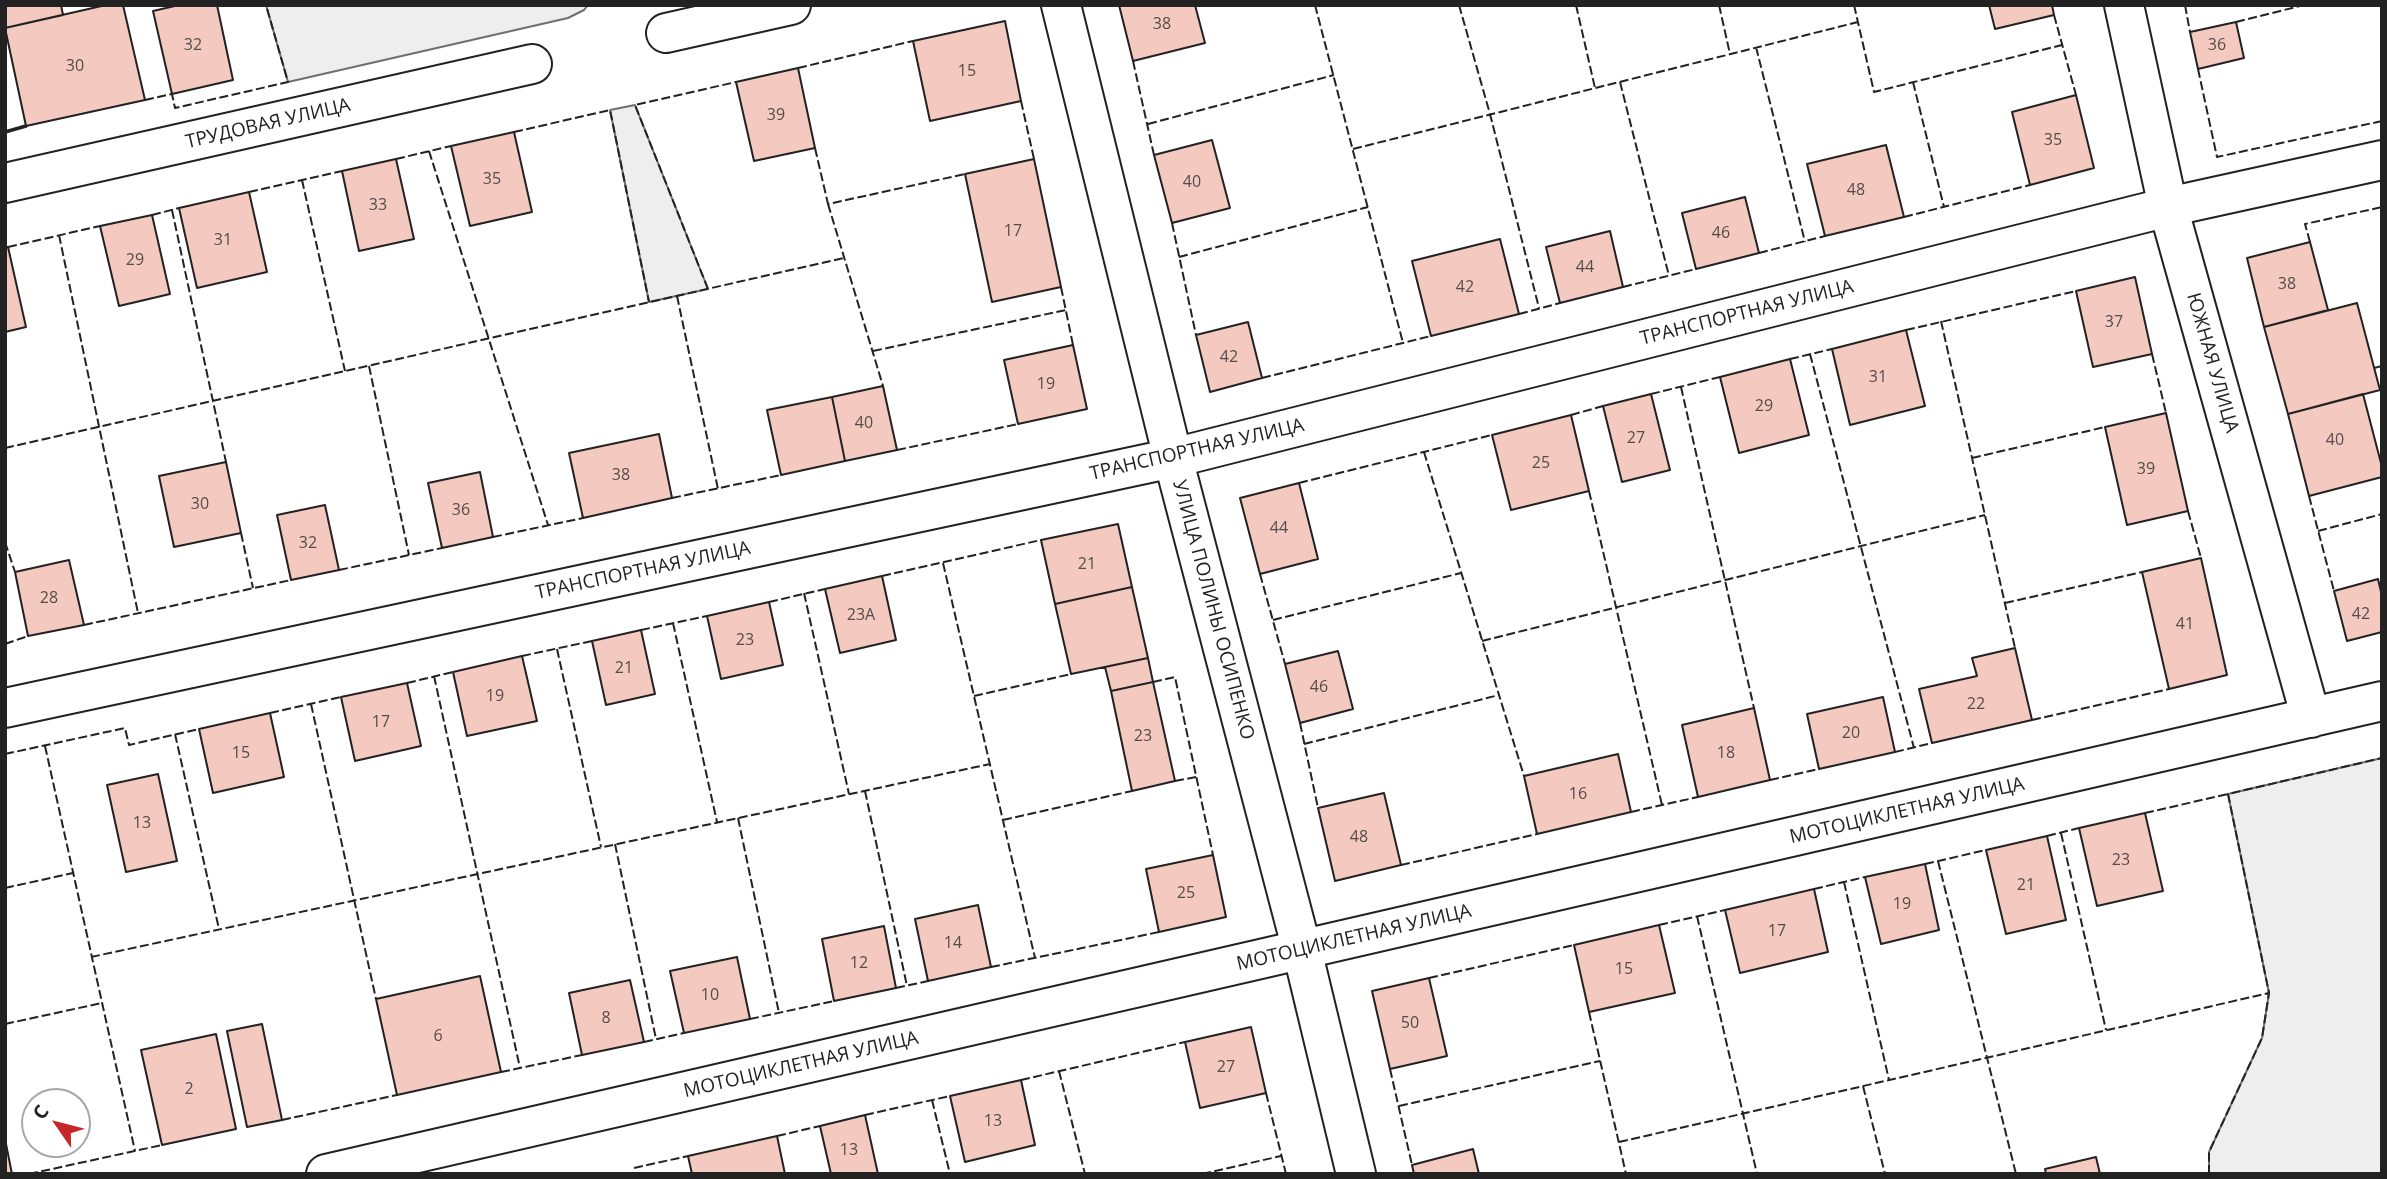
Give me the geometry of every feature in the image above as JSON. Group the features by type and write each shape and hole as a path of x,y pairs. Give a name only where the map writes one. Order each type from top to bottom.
{"street":[{"path":"666,33 790,5"},
{"name":"УЛИЦА ПОЛИНЫ ОСИПЕНКО","path":"1061,5 1173,458 1302,950 1356,1174"},
{"name":"ЮЖНАЯ УЛИЦА","path":"2124,5 2168,207 2311,718"},
{"name":"ТРУДОВАЯ УЛИЦА","path":"5,183 532,64"},
{"name":"ТРАНСПОРТНАЯ УЛИЦА","path":"5,708 1173,458 2168,207 2382,160"},
{"name":"МОТОЦИКЛЕТНАЯ УЛИЦА","path":"326,1174 2382,701"}],"shaded area":[{"path":"266,5 588,5 568,18 288,82"},
{"path":"635,105 708,289 649,302 610,110"},
{"path":"2382,758 2382,1174 2209,1174 2209,1152 2262,1038 2269,993 2228,794"}],"building":[{"path":"5,5 61,5 63,15 5,28"},
{"path":"106,5 123,5 145,100 26,126 5,28"},
{"path":"179,5 217,5 233,80 172,94 153,11"},
{"path":"1119,5 1195,5 1205,43 1133,61"},
{"path":"1989,5 2052,5 2054,15 1995,29"},
{"path":"1005,21 1021,101 930,121 913,41"},
{"path":"2236,22 2244,58 2198,69 2190,32"},
{"path":"798,68 815,148 754,161 736,82"},
{"path":"2076,95 2094,168 2030,185 2012,112"},
{"path":"514,132 532,212 470,226 451,146"},
{"path":"1212,140 1230,208 1172,223 1154,155"},
{"path":"1886,145 1904,217 1825,236 1807,164"},
{"path":"396,159 414,239 359,251 342,171"},
{"path":"1034,159 1061,287 992,302 965,174"},
{"path":"249,192 267,272 197,288 179,208"},
{"path":"1745,197 1759,253 1696,269 1682,213"},
{"path":"152,215 170,294 119,306 100,226"},
{"path":"1610,231 1623,287 1560,303 1546,247"},
{"path":"1500,239 1519,314 1431,336 1412,261"},
{"path":"2310,242 2328,310 2264,327 2247,258"},
{"path":"5,247 8,247 26,327 5,332"},
{"path":"2135,277 2152,354 2093,367 2076,291"},
{"path":"2357,303 2380,390 2288,414 2264,327"},
{"path":"1248,322 1262,378 1210,392 1196,335"},
{"path":"1906,330 1925,406 1850,425 1832,349"},
{"path":"1073,345 1087,409 1018,424 1004,360"},
{"path":"1790,359 1809,435 1739,453 1720,377"},
{"path":"883,386 897,450 845,461 832,397"},
{"path":"1651,394 1670,470 1622,482 1603,406"},
{"path":"2363,394 2382,467 2382,477 2309,496 2288,414"},
{"path":"832,397 845,461 781,475 767,410"},
{"path":"2166,413 2188,511 2127,525 2105,427"},
{"path":"1571,415 1589,491 1511,510 1492,435"},
{"path":"659,434 672,498 583,518 569,453"},
{"path":"226,462 241,533 174,547 159,476"},
{"path":"480,472 493,537 442,548 428,483"},
{"path":"1299,483 1318,559 1260,574 1240,498"},
{"path":"325,505 339,570 291,580 277,515"},
{"path":"1118,524 1132,587 1055,604 1041,540"},
{"path":"2201,558 2227,675 2169,689 2142,572"},
{"path":"69,560 84,625 28,636 15,572"},
{"path":"882,576 896,640 840,653 825,589"},
{"path":"2378,579 2382,596 2382,632 2347,641 2334,591"},
{"path":"1132,587 1148,658 1071,674 1055,604"},
{"path":"769,602 783,665 721,679 707,616"},
{"path":"641,630 655,694 606,705 592,641"},
{"path":"2015,648 2032,720 1932,743 1919,689 1977,676 1972,658"},
{"path":"1338,651 1353,709 1300,723 1285,664"},
{"path":"522,656 537,721 467,736 453,672"},
{"path":"1148,658 1153,682 1111,691 1105,667"},
{"path":"1153,682 1175,781 1132,791 1111,691"},
{"path":"407,683 421,746 355,761 341,697"},
{"path":"1883,697 1895,752 1819,769 1807,714"},
{"path":"1754,708 1770,780 1698,797 1682,725"},
{"path":"270,713 284,777 213,793 199,729"},
{"path":"1618,754 1631,812 1537,834 1524,776"},
{"path":"158,774 177,861 126,872 107,785"},
{"path":"1384,793 1401,865 1335,881 1318,808"},
{"path":"2145,813 2163,891 2097,906 2079,828"},
{"path":"2047,836 2066,920 2006,934 1986,850"},
{"path":"1213,855 1226,917 1159,932 1146,869"},
{"path":"1925,864 1939,930 1881,944 1865,877"},
{"path":"1814,889 1828,952 1740,973 1725,910"},
{"path":"978,905 991,967 928,981 915,919"},
{"path":"1659,925 1675,993 1589,1012 1574,945"},
{"path":"884,926 896,988 834,1001 822,939"},
{"path":"737,957 750,1019 684,1033 670,971"},
{"path":"480,976 501,1072 397,1095 376,999"},
{"path":"1429,978 1447,1056 1390,1069 1372,991"},
{"path":"630,980 644,1042 582,1055 569,993"},
{"path":"262,1024 282,1120 247,1127 227,1031"},
{"path":"1251,1027 1266,1093 1200,1108 1185,1042"},
{"path":"216,1034 236,1129 162,1145 141,1050"},
{"path":"1021,1080 1035,1145 965,1162 950,1096"},
{"path":"865,1115 878,1174 831,1174 820,1126"},
{"path":"777,1136 785,1174 692,1174 688,1156"},
{"path":"5,1139 12,1174 5,1174"},
{"path":"1473,1149 1479,1174 1414,1174 1412,1165"},
{"path":"2096,1157 2100,1174 2046,1174 2045,1169"}],"fence":[{"path":"145,100 172,94 175,108 288,82 266,5"},
{"path":"1315,5 1403,343"},
{"path":"1459,5 1490,114 1539,308"},
{"path":"1576,5 1595,88"},
{"path":"1719,5 1730,54"},
{"path":"1854,5 1874,92 2062,45"},
{"path":"2185,5 2190,32"},
{"path":"2236,22 2304,5"},
{"path":"2054,15 2076,95"},
{"path":"1353,149 1858,22"},
{"path":"798,68 913,41"},
{"path":"1756,47 1805,242"},
{"path":"1133,61 1154,155"},
{"path":"2198,69 2217,157 2382,121"},
{"path":"1148,124 1334,75"},
{"path":"708,289 635,105 736,82"},
{"path":"1620,82 1669,276"},
{"path":"1913,82 1944,207"},
{"path":"1021,101 1034,159"},
{"path":"514,132 610,110 649,302"},
{"path":"396,159 451,146"},
{"path":"815,148 828,204 965,174"},
{"path":"429,151 548,525"},
{"path":"249,192 342,171"},
{"path":"302,180 345,371"},
{"path":"1904,217 2030,185"},
{"path":"828,204 883,386"},
{"path":"1179,257 1368,207"},
{"path":"2310,242 2305,224 2382,207"},
{"path":"152,215 179,208"},
{"path":"172,210 226,462"},
{"path":"1172,223 1196,335"},
{"path":"8,247 100,226"},
{"path":"59,235 138,613"},
{"path":"1759,253 1825,236"},
{"path":"5,448 844,258"},
{"path":"1623,287 1696,269"},
{"path":"1061,287 1073,345"},
{"path":"1906,330 2076,291"},
{"path":"677,296 718,489"},
{"path":"1519,314 1560,303"},
{"path":"873,351 1066,310"},
{"path":"1941,321 2015,648"},
{"path":"1262,378 1431,336"},
{"path":"1790,359 1832,349"},
{"path":"1810,354 1914,748"},
{"path":"2152,354 2166,413"},
{"path":"369,366 409,555"},
{"path":"2374,368 2382,366"},
{"path":"1651,394 1720,377"},
{"path":"1681,387 1754,708"},
{"path":"1571,415 1603,406"},
{"path":"897,450 1018,424"},
{"path":"1972,458 2105,427"},
{"path":"1299,483 1492,435"},
{"path":"1424,452 1524,776"},
{"path":"672,498 781,475"},
{"path":"1589,491 1662,805"},
{"path":"2309,496 2334,591"},
{"path":"2188,511 2201,558"},
{"path":"2318,531 2382,514"},
{"path":"1482,641 1985,515"},
{"path":"493,537 583,518"},
{"path":"241,533 253,588"},
{"path":"882,576 1041,540"},
{"path":"5,542 15,572"},
{"path":"339,570 442,548"},
{"path":"943,563 1035,958"},
{"path":"2005,603 2142,572"},
{"path":"1273,620 1461,573"},
{"path":"1260,574 1285,664"},
{"path":"84,625 291,580"},
{"path":"769,602 825,589"},
{"path":"804,593 849,794"},
{"path":"641,630 707,616"},
{"path":"673,623 717,822"},
{"path":"5,644 28,636"},
{"path":"522,656 592,641"},
{"path":"557,649 601,847"},
{"path":"407,683 453,672"},
{"path":"974,696 1071,674"},
{"path":"434,676 520,1068"},
{"path":"1153,682 1175,677 1213,855"},
{"path":"2032,720 2169,689"},
{"path":"1304,744 1499,695"},
{"path":"270,713 341,697"},
{"path":"311,704 376,999"},
{"path":"1300,723 1318,808"},
{"path":"5,754 125,728 129,745 199,729"},
{"path":"175,734 219,929"},
{"path":"1895,752 1932,743"},
{"path":"45,746 135,1151"},
{"path":"2209,1174 2209,1152 2262,1038 2269,993 2228,794 2382,758"},
{"path":"91,957 990,764"},
{"path":"1770,780 1819,769"},
{"path":"1175,781 1196,777"},
{"path":"865,791 907,986"},
{"path":"1003,820 1132,791"},
{"path":"2145,813 2228,794"},
{"path":"1631,812 1698,797"},
{"path":"738,818 779,1013"},
{"path":"2047,836 2079,828"},
{"path":"2061,833 2106,1030"},
{"path":"1401,865 1537,834"},
{"path":"615,844 656,1039"},
{"path":"1925,864 1986,850"},
{"path":"1938,861 2016,1174"},
{"path":"5,888 73,873"},
{"path":"1814,889 1865,877"},
{"path":"1844,882 1889,1080"},
{"path":"1659,925 1725,910"},
{"path":"1697,916 1757,1174"},
{"path":"991,967 1159,932"},
{"path":"1429,978 1574,945"},
{"path":"896,988 928,981"},
{"path":"1619,1142 2269,993"},
{"path":"750,1019 834,1001"},
{"path":"5,1024 102,1003"},
{"path":"1589,1012 1626,1174"},
{"path":"644,1042 684,1033"},
{"path":"1021,1080 1185,1042"},
{"path":"501,1072 582,1055"},
{"path":"1399,1106 1600,1061"},
{"path":"1390,1069 1412,1165"},
{"path":"1059,1071 1085,1174"},
{"path":"1863,1086 1885,1174"},
{"path":"1266,1093 1286,1174"},
{"path":"282,1120 397,1095"},
{"path":"865,1115 950,1096"},
{"path":"932,1100 950,1174"},
{"path":"777,1136 820,1126"},
{"path":"29,1174 162,1145"},
{"path":"634,1168 688,1156"},
{"path":"1202,1174 1281,1156"}],"wall":[{"path":"5,132 26,126"}]}
